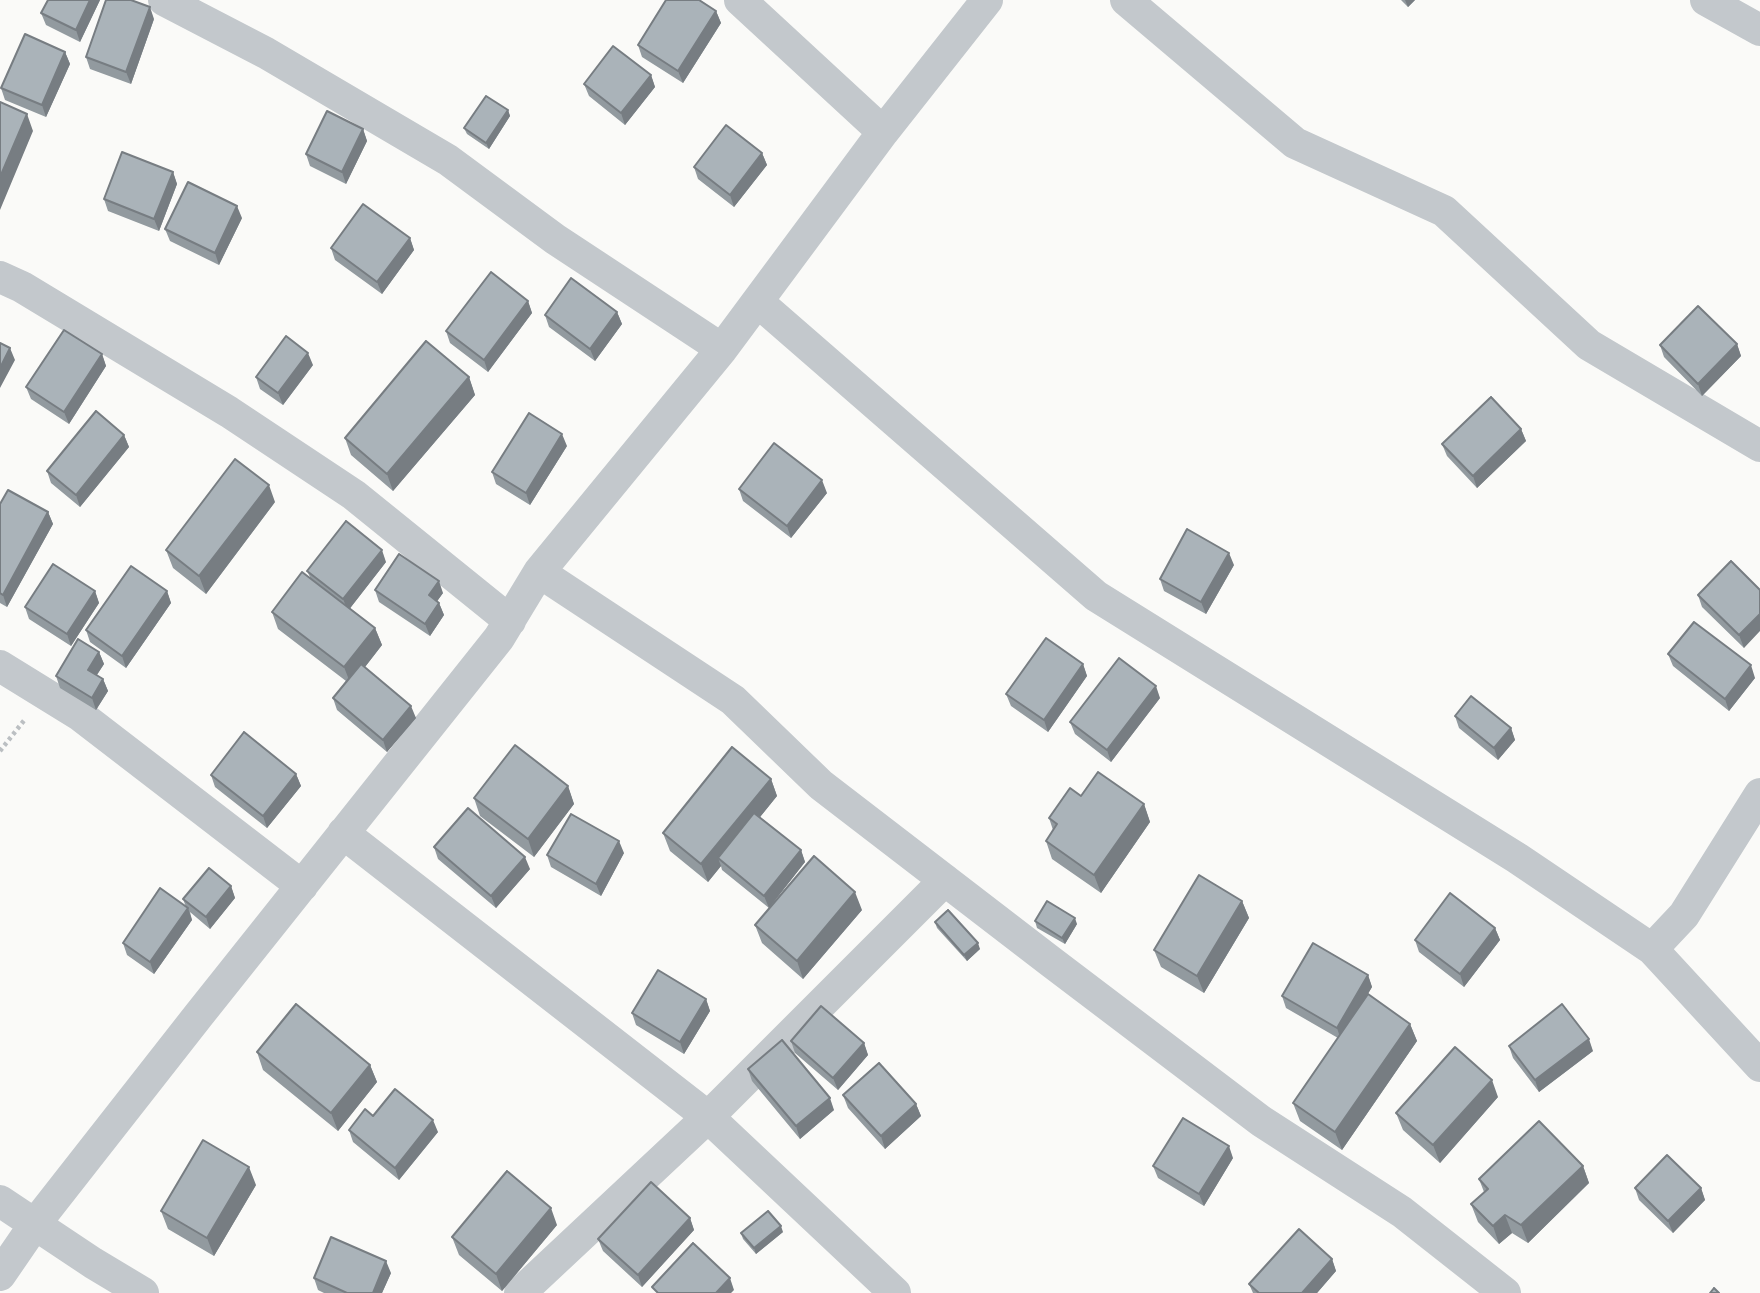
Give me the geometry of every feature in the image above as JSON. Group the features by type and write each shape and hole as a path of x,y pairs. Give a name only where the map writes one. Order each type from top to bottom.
{"street":[{"path":"164,0 266,53 448,160 555,239 722,349"},
{"path":"740,0 883,132"},
{"path":"0,1275 35,1224 343,833 388,780 510,621 539,572 722,349 883,132 987,0"},
{"path":"1126,0 1295,143 1444,211 1589,345 1760,446"},
{"path":"1706,0 1760,30"},
{"path":"0,277 22,287 229,412 354,495 510,621"},
{"path":"758,302 1096,596 1517,858 1652,950 1760,1066"},
{"path":"539,572 733,700 821,785 1261,1121 1402,1212 1505,1293"},
{"path":"0,666 81,716 302,886"},
{"path":"1652,950 1684,915 1760,794"},
{"path":"343,833 708,1117 895,1293"},
{"path":"520,1293 708,1117 945,880"},
{"path":"0,1201 143,1293"}],"path":[{"path":"0,751 46,692"}],"building":[{"path":"48,0 90,0 76,30 41,13"},
{"path":"106,0 131,0 150,7 126,72 86,57"},
{"path":"666,0 699,0 716,11 678,71 638,45"},
{"path":"25,34 65,52 42,105 1,88"},
{"path":"613,46 651,75 621,113 584,84"},
{"path":"486,96 508,110 486,143 464,128"},
{"path":"0,102 27,114 0,177"},
{"path":"327,111 363,129 342,172 306,154"},
{"path":"726,125 762,153 730,195 694,167"},
{"path":"122,152 173,172 154,219 104,199"},
{"path":"188,182 237,206 215,253 165,229"},
{"path":"363,204 410,238 377,282 331,248"},
{"path":"491,272 528,301 484,360 446,331"},
{"path":"571,278 617,312 590,349 545,315"},
{"path":"1698,306 1737,344 1698,384 1660,345"},
{"path":"64,330 102,354 64,412 26,387"},
{"path":"286,336 308,353 278,393 256,377"},
{"path":"426,341 469,377 387,474 345,438"},
{"path":"0,343 10,348 0,368"},
{"path":"1491,397 1521,429 1473,476 1442,444"},
{"path":"96,411 124,435 76,495 47,471"},
{"path":"529,413 562,434 526,493 492,472"},
{"path":"774,443 822,480 787,526 739,489"},
{"path":"235,459 269,485 199,576 166,550"},
{"path":"8,490 48,512 3,595 0,593 0,504"},
{"path":"346,521 382,550 343,599 307,571"},
{"path":"1187,529 1229,553 1201,602 1160,579"},
{"path":"399,554 439,581 429,595 439,603 425,624 375,590"},
{"path":"1731,561 1760,590 1760,614 1739,635 1698,595"},
{"path":"53,564 95,591 67,634 25,607"},
{"path":"131,566 167,591 122,656 86,630"},
{"path":"302,572 375,628 344,667 272,612"},
{"path":"1694,622 1751,665 1725,699 1668,654"},
{"path":"1046,638 1083,664 1044,720 1006,694"},
{"path":"78,639 99,652 88,670 103,679 92,698 56,676"},
{"path":"1119,658 1156,686 1107,750 1070,722"},
{"path":"361,664 411,706 383,740 333,698"},
{"path":"1471,696 1511,728 1494,748 1455,716"},
{"path":"244,732 296,774 263,816 211,775"},
{"path":"515,745 568,786 528,839 474,798"},
{"path":"732,747 771,779 701,864 663,833"},
{"path":"1098,772 1144,804 1094,875 1046,841 1057,824 1049,818 1070,788 1081,796"},
{"path":"468,808 525,857 491,896 434,847"},
{"path":"754,813 801,850 764,896 718,858"},
{"path":"571,814 619,841 596,884 547,855"},
{"path":"814,856 855,892 797,961 755,925"},
{"path":"209,868 231,886 206,917 183,899"},
{"path":"1199,875 1242,901 1197,976 1154,950"},
{"path":"160,888 188,908 150,962 123,943"},
{"path":"1450,893 1495,928 1460,974 1415,940"},
{"path":"1047,901 1075,918 1062,938 1035,921"},
{"path":"948,910 978,943 964,955 935,922"},
{"path":"1313,943 1368,975 1337,1028 1282,996"},
{"path":"658,970 706,999 680,1042 632,1013"},
{"path":"1368,994 1410,1024 1335,1132 1293,1103"},
{"path":"296,1004 370,1065 331,1113 257,1052"},
{"path":"1562,1004 1589,1039 1535,1080 1509,1046"},
{"path":"821,1006 864,1043 833,1078 791,1041"},
{"path":"782,1040 830,1098 796,1126 748,1069"},
{"path":"1455,1047 1492,1080 1433,1145 1396,1113"},
{"path":"879,1063 916,1104 881,1136 843,1095"},
{"path":"395,1089 433,1120 395,1168 349,1130 365,1109 373,1116"},
{"path":"1183,1118 1229,1146 1199,1194 1153,1166"},
{"path":"1539,1121 1583,1166 1521,1225 1505,1215 1493,1226 1471,1204 1488,1189 1479,1179"},
{"path":"203,1140 249,1167 207,1238 161,1211"},
{"path":"1667,1155 1701,1188 1668,1221 1635,1188"},
{"path":"507,1171 551,1208 496,1274 452,1237"},
{"path":"651,1182 690,1218 638,1275 598,1239"},
{"path":"768,1211 781,1226 754,1248 741,1233"},
{"path":"1299,1229 1332,1259 1302,1293 1259,1293 1249,1284"},
{"path":"331,1237 386,1261 373,1293 347,1293 314,1278"},
{"path":"693,1243 730,1278 716,1293 658,1293 652,1287"}]}
